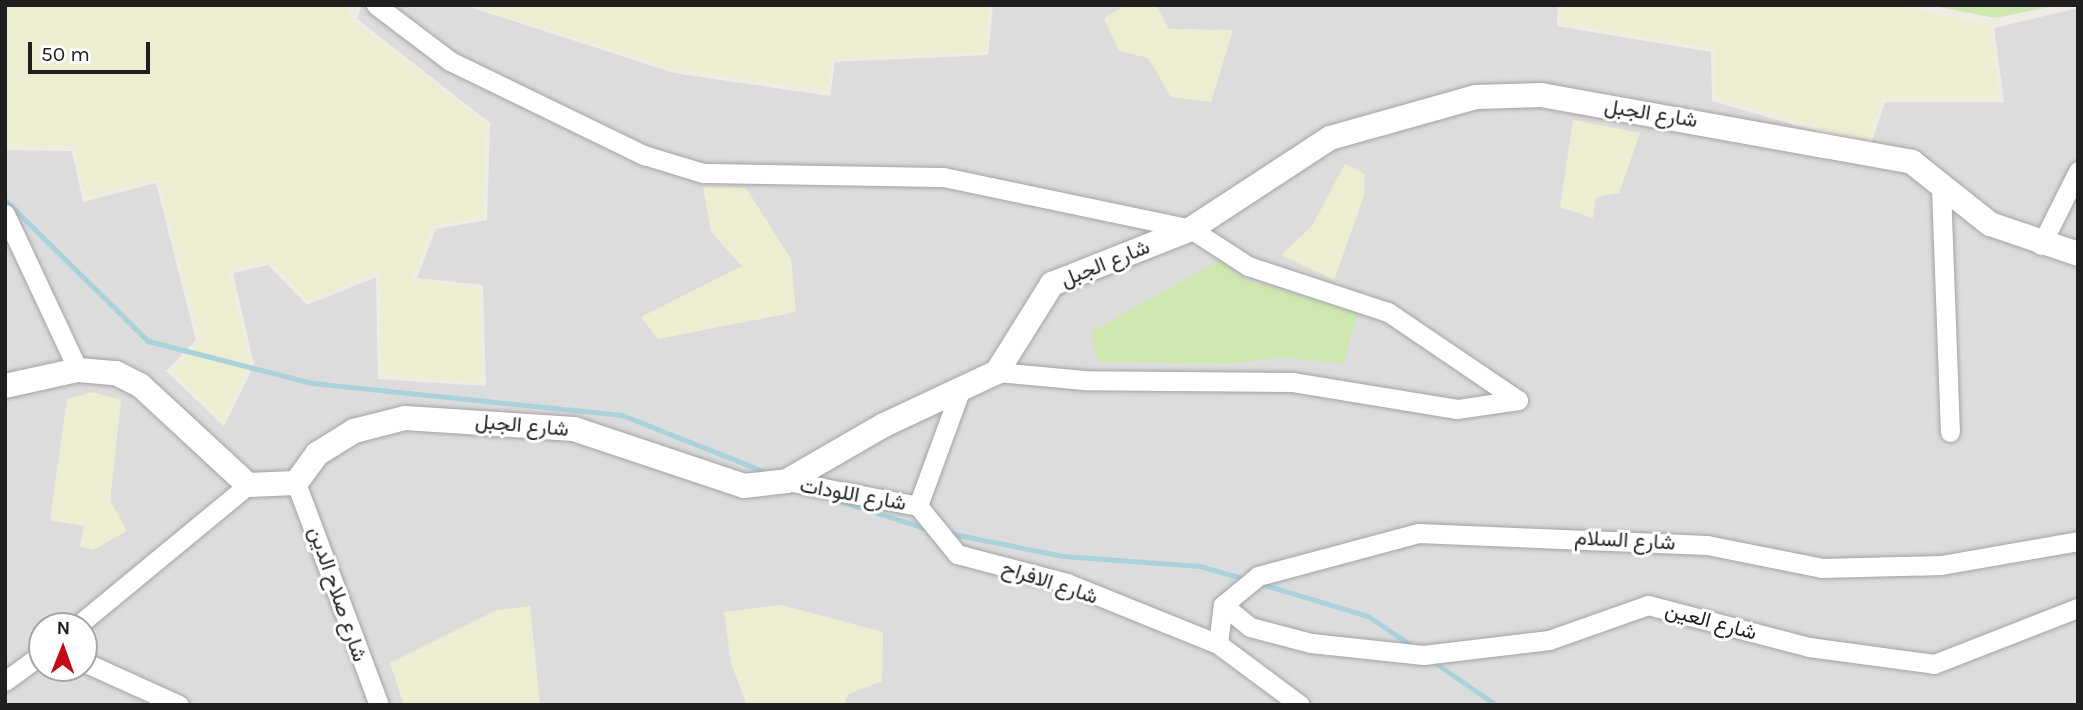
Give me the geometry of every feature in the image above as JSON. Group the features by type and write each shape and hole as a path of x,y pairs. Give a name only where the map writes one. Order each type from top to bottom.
{"street":[{"path":"376,5 450,61 644,155 703,173 943,177 1191,229 1248,266 1388,312 1518,400 1457,409 1293,382 1084,380 997,372"},
{"name":"شارع الجبل","path":"296,483 317,454 354,431 405,418 574,429 744,486 787,481 884,425 997,372 1052,284 1191,229 1330,138 1476,97 1541,95 1846,146 1912,162 1941,188 1990,224 2041,245 2078,254"},
{"path":"2041,245 2078,171"},
{"path":"1941,188 1950,432"},
{"path":"5,214 78,370"},
{"path":"5,387 78,370 116,373 139,385 248,485"},
{"path":"918,506 960,391"},
{"name":"شارع اللودات","path":"787,481 918,506"},
{"path":"93,612 248,485 296,483"},
{"name":"شارع صلاح الدين","path":"296,483 379,705"},
{"name":"شارع الافراح","path":"918,506 957,554 1067,583 1218,644 1300,705"},
{"name":"شارع السلام","path":"1223,605 1258,576 1418,533 1707,545 1822,568 1941,565 2078,541"},
{"path":"1218,644 1223,605"},
{"name":"شارع العين","path":"1223,605 1250,627 1311,643 1423,655 1549,640 1648,605 1809,647 1934,664 2078,608"},
{"path":"5,681 28,664"},
{"path":"98,668 179,705"}],"shaded area":[{"path":"362,5 464,5 674,73 830,96 835,62 988,55 993,5 1558,5 1557,26 1711,52 1712,101 1870,147 1885,102 2004,102 1994,28 2078,8 2078,705 5,705 5,150 72,151 83,202 156,183 196,340 166,371 224,426 254,365 233,273 268,265 307,305 376,277 378,379 486,386 483,285 417,278 436,229 487,220 490,123 357,19"}],"green space":[{"path":"5,5 345,5 353,20 487,124 483,217 433,226 412,280 480,288 482,383 381,375 379,272 307,301 269,261 228,270 251,364 223,421 171,371 200,341 158,179 85,197 74,147 5,146"},
{"path":"469,5 990,5 985,52 832,59 828,91 675,70"},
{"path":"1126,5 1156,5 1169,29 1233,30 1211,102 1171,97 1148,58 1119,51 1104,18"},
{"path":"1562,5 1897,5 1990,25 2000,99 1882,99 1868,142 1715,98 1714,49 1560,23"},
{"path":"1929,5 2059,5 1995,18"},
{"path":"1573,120 1640,133 1619,193 1596,197 1593,218 1560,207"},
{"path":"1345,164 1365,174 1364,196 1334,280 1281,255 1312,226"},
{"path":"703,187 746,188 791,259 796,312 658,339 641,317 742,266 711,232"},
{"path":"1220,260 1247,280 1358,312 1343,364 1285,357 1226,364 1098,362 1091,332"},
{"path":"92,392 121,400 110,501 127,531 93,550 80,546 84,526 50,520 67,399"},
{"path":"781,605 883,632 882,681 849,694 843,705 747,705 731,663 724,612"},
{"path":"530,606 540,705 404,705 390,663 497,610"}],"waterway":[{"path":"5,200 148,341 312,383 622,415 770,474"},
{"path":"827,497 928,529"},
{"path":"948,533 1063,556 1200,566 1245,579"},
{"path":"1258,583 1368,616 1412,646"},
{"path":"1431,660 1496,705"}]}
